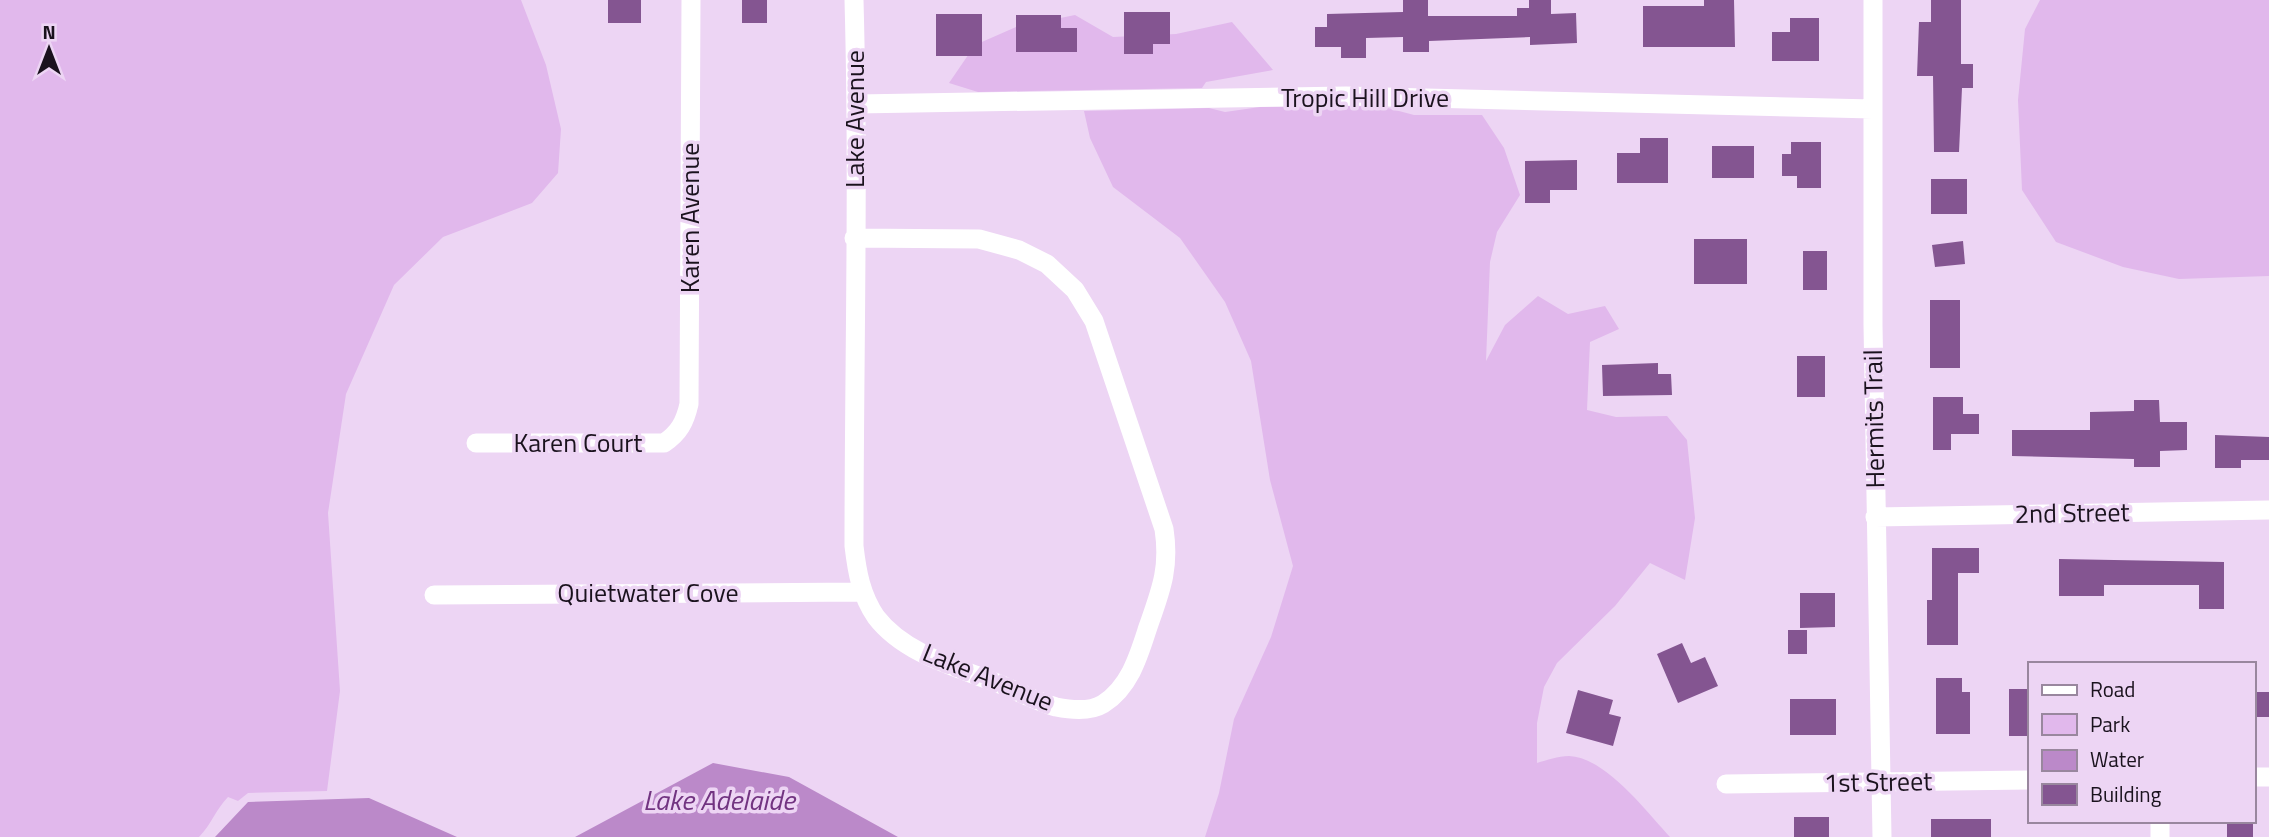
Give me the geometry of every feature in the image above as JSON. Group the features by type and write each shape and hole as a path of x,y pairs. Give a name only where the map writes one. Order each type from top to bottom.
{"street":[{"name":"Karen Avenue","path":"677,434 689,404 691,0"},
{"name":"Lake Avenue","path":"854,0 857,104 855,238 855,546 862,592 876,617 894,635 926,655 1056,706 1081,710 1102,705 1118,691 1134,669 1165,578 1168,556 1164,529 1094,321 1075,290 1047,264 1019,250 979,239 855,238"},
{"name":"Hermits Trail","path":"1873,0 1875,517 1882,837"},
{"name":"Tropic Hill Drive","path":"857,104 1346,96 1873,108"},
{"name":"Karen Court","path":"476,443 644,445 664,443 677,434"},
{"name":"2nd Street","path":"1875,517 2269,510"},
{"name":"Quietwater Cove","path":"434,595 862,592"},
{"name":"1st Street","path":"1726,784 2028,780"}],"green space":[{"path":"0,0 521,0 546,65 561,129 558,173 532,203 443,237 394,285 346,394 328,513 340,691 327,791 248,793 238,801 228,797 199,837 0,837"},
{"path":"2040,0 2269,0 2269,276 2179,279 2123,267 2056,242 2022,190 2018,100 2025,29"},
{"path":"1075,15 1113,37 1176,34 1232,22 1273,70 1206,82 1202,88 978,92 949,83 975,45 1016,27"},
{"path":"1260,107 1384,107 1414,115 1482,115 1504,148 1520,195 1497,232 1490,262 1486,361 1505,325 1538,296 1568,314 1605,306 1619,329 1590,342 1587,410 1616,417 1667,416 1687,440 1695,518 1685,580 1650,563 1615,606 1557,663 1544,687 1537,723 1537,763 1569,756 1597,766 1611,775 1670,837 1205,837 1219,793 1234,719 1271,637 1293,566 1270,480 1251,361 1225,302 1180,238 1113,187 1090,138 1084,111 1209,108 1225,112"}],"water":[{"name":"Lake Adelaide","path":"713,763 789,777 898,837 575,837"},
{"path":"369,798 457,837 215,837 248,802"}],"building":[{"path":"608,0 641,0 641,23 608,23"},
{"path":"742,0 767,0 767,23 742,23"},
{"path":"1403,0 1428,0 1428,16 1517,16 1517,8 1529,8 1529,0 1551,0 1551,14 1576,13 1577,43 1530,45 1530,37 1429,41 1429,52 1403,52 1403,37 1366,38 1366,58 1341,58 1341,47 1315,47 1315,27 1327,27 1327,14 1403,12"},
{"path":"1704,0 1734,0 1735,47 1643,47 1643,6 1704,6"},
{"path":"1931,0 1961,0 1961,64 1973,64 1973,88 1962,88 1959,152 1934,152 1933,76 1917,76 1919,22 1931,22"},
{"path":"1124,12 1170,12 1170,44 1153,44 1153,54 1124,54"},
{"path":"936,14 982,14 982,56 936,56"},
{"path":"1016,15 1061,15 1061,28 1077,28 1077,52 1016,52"},
{"path":"1790,18 1819,18 1819,61 1772,61 1772,32 1790,32"},
{"path":"1640,138 1668,138 1668,183 1617,183 1617,153 1640,153"},
{"path":"1791,142 1821,142 1821,188 1797,188 1797,176 1782,176 1782,154 1791,154"},
{"path":"1712,146 1754,146 1754,178 1712,178"},
{"path":"1577,160 1577,190 1550,190 1550,203 1525,203 1525,161"},
{"path":"1931,179 1967,179 1967,214 1931,214"},
{"path":"1694,239 1747,239 1747,284 1694,284"},
{"path":"1963,241 1965,264 1935,267 1932,245"},
{"path":"1803,251 1827,251 1827,290 1803,290"},
{"path":"1930,300 1960,300 1960,368 1930,368"},
{"path":"1797,356 1825,356 1825,397 1797,397"},
{"path":"1658,363 1658,374 1671,374 1672,395 1603,396 1602,365"},
{"path":"1933,397 1963,397 1963,414 1979,414 1979,434 1951,434 1951,450 1933,450"},
{"path":"2134,400 2159,400 2160,422 2187,422 2187,450 2160,451 2160,467 2134,467 2134,459 2012,456 2012,430 2090,430 2090,412 2134,411"},
{"path":"2215,435 2269,437 2269,460 2241,460 2241,468 2215,468"},
{"path":"1932,548 1979,548 1979,573 1958,573 1958,645 1927,645 1927,600 1932,600"},
{"path":"2059,559 2224,562 2224,609 2199,609 2199,585 2104,585 2104,596 2059,596"},
{"path":"1800,593 1835,593 1835,627 1800,628"},
{"path":"1788,630 1807,630 1807,654 1788,654"},
{"path":"1682,643 1691,663 1705,657 1718,686 1678,703 1657,654"},
{"path":"1936,678 1962,678 1962,692 1970,692 1970,734 1936,734"},
{"path":"2009,689 2028,689 2028,736 2009,736"},
{"path":"1578,690 1613,700 1609,714 1621,717 1613,746 1566,733"},
{"path":"2255,692 2269,692 2269,717 2255,717"},
{"path":"1790,699 1836,699 1836,735 1790,735"},
{"path":"1794,817 1829,817 1829,837 1794,837"},
{"path":"1931,819 1991,819 1991,837 1931,837"},
{"path":"2227,824 2253,824 2253,837 2227,837"}]}
